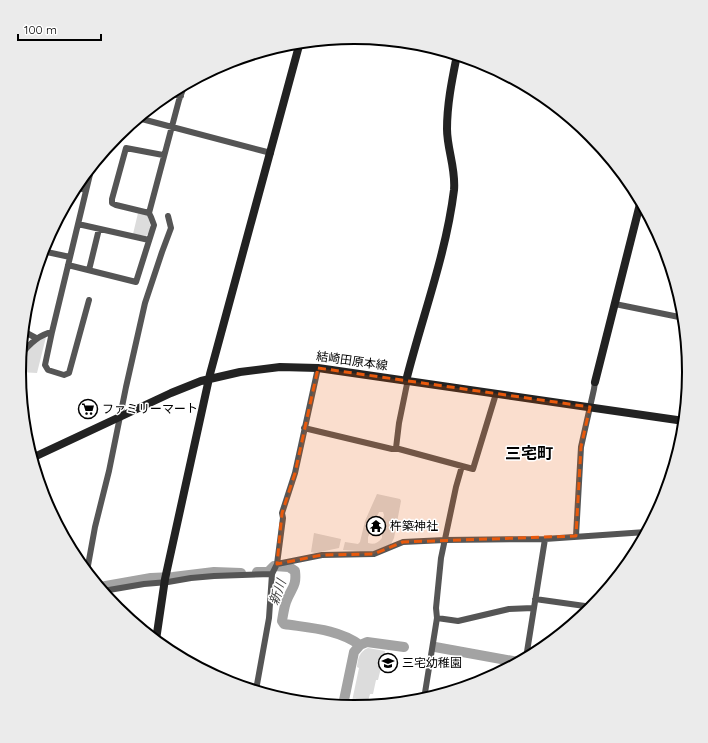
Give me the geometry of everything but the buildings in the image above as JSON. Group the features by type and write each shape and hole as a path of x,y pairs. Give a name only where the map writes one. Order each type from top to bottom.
{"street":[{"path":"157,634 165,579 209,379 298,48"},
{"path":"396,448 399,423 408,384 406,381 449,222 454,183 447,131 448,98 457,60"},
{"path":"68,265 136,282 154,225 149,212 163,155 181,93"},
{"path":"144,119 271,153"},
{"path":"149,212 112,203 124,151 129,147 163,155"},
{"path":"89,179 52,332 45,365 48,370 64,374 69,373 89,300"},
{"path":"81,189 86,190"},
{"path":"576,536 581,447 595,382 639,209"},
{"path":"88,564 95,527 109,471 145,303 171,228 168,216"},
{"path":"78,224 149,240"},
{"path":"89,270 99,229"},
{"path":"49,252 70,257"},
{"path":"615,304 677,317"},
{"path":"27,347 36,338 52,332"},
{"path":"29,334 36,338"},
{"name":"結崎田原本線","path":"37,456 190,385 240,372 280,367 318,368 678,420"},
{"path":"257,684 269,618 272,574 277,564 283,518 282,513 295,473 318,368"},
{"path":"304,428 396,448 473,469 497,394"},
{"path":"425,691 437,618 436,608 441,558 462,466"},
{"path":"277,564 322,555 374,554 403,542 545,539 640,532"},
{"path":"527,650 545,539"},
{"path":"109,590 165,579 272,574"},
{"path":"535,599 582,606"},
{"path":"437,618 458,621 509,610 533,608"}],"highlighted area":[{"path":"318,368 590,407 581,447 576,536 403,542 374,554 322,555 277,564 282,513 295,473"}],"shaded area":[{"path":"138,213 147,215 150,224 150,231 146,236 133,234"},
{"path":"45,336 46,337 37,373 26,372 27,350 31,345"},
{"path":"377,494 400,499 401,501 394,538 391,544 372,552 343,550 345,542 358,544 360,542 365,521","holes":["379,512 383,512 382,538 376,543 368,543 368,537"]},
{"path":"314,533 341,539 339,548 315,553 311,552"},
{"path":"368,648 385,651 373,694 370,694 369,699 352,700 359,668 357,667 359,658 363,651"}],"waterway":[{"name":"新川","path":"257,572 268,572 274,566 289,567 295,571 295,581 284,609 282,621 284,624 333,632 360,645"},
{"name":"新川","path":"105,586 151,578 214,572 241,573"},
{"name":"新川","path":"360,645 367,642 404,647"},
{"path":"344,700 354,652 360,645"},
{"name":"新川","path":"435,647 510,660"}],"place":[{"name":"ファミリーマート","path":"88,409"},
{"name":"杵築神社","path":"376,526"},
{"name":"三宅幼稚園","path":"388,663"}],"district":[{"name":"三宅町","path":"529,453"}]}
